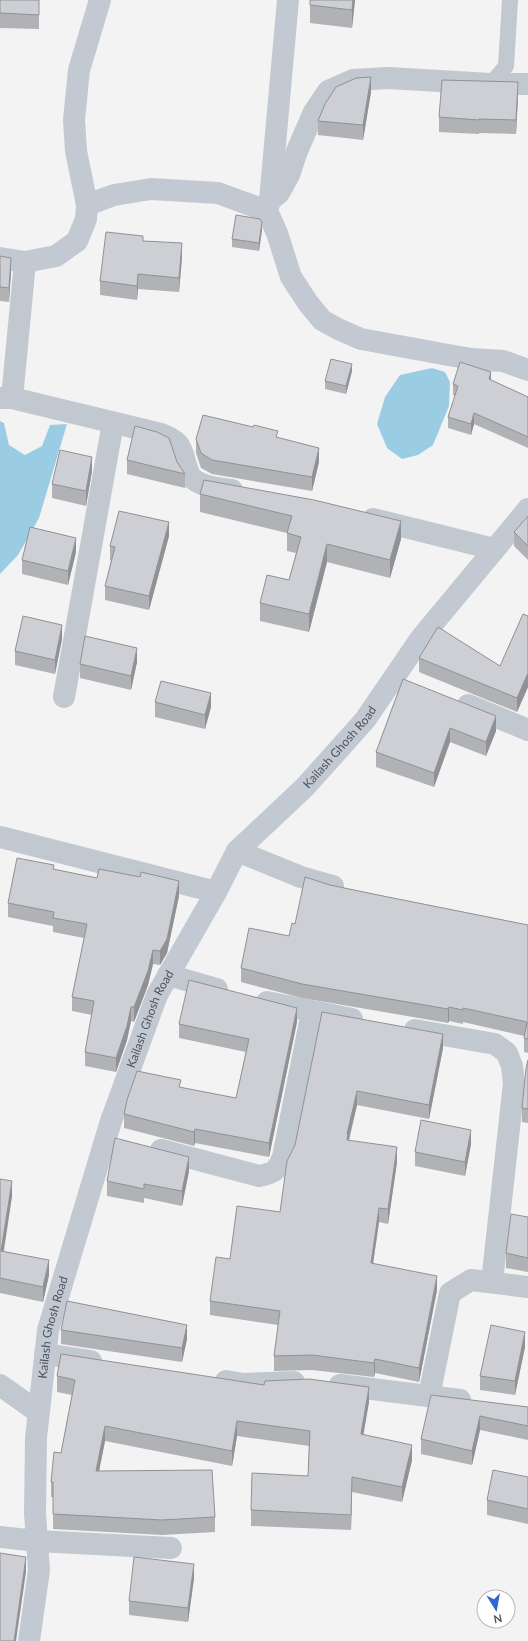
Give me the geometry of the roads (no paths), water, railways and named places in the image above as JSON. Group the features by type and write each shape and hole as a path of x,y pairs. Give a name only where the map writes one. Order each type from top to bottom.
{"street":[{"path":"0,258 25,262 56,256 77,241 86,219 87,205 76,150 74,120 79,70 100,0"},
{"path":"288,0 268,206 291,277 308,303 322,320 361,339 454,356 503,361 528,370"},
{"path":"268,206 279,193 289,175 297,151 314,112 328,91 354,80 388,78 491,84 528,84"},
{"path":"87,205 114,195 151,189 218,193 268,206"},
{"path":"25,262 6,398 161,434 173,439 180,445 187,470 191,477 209,486 248,493"},
{"path":"64,697 113,423"},
{"name":"Kailash Ghosh Road","path":"29,1641 39,1570 34,1514 35,1453 38,1412 48,1330 106,1136 157,995 216,892 237,851 305,788 365,720 421,638 528,509"},
{"path":"356,515 494,549"},
{"path":"395,676 418,685"},
{"path":"447,697 528,730"},
{"path":"0,837 216,892"},
{"path":"237,851 301,877 352,891"},
{"path":"168,976 242,996 312,1012 373,1022"},
{"path":"106,1136 259,1176 271,1174 279,1167 282,1157 312,1012"},
{"path":"396,1027 495,1044 507,1053 512,1066 514,1083 492,1282"},
{"path":"429,1396 450,1293 471,1280 528,1287"},
{"path":"45,1354 114,1364"},
{"path":"205,1378 243,1384 310,1382 482,1403"},
{"path":"0,1385 38,1412"},
{"path":"0,1537 37,1541 171,1548"}],"lane":[{"path":"491,84 506,66 510,0"}],"water":[{"path":"432,368 445,372 450,382 449,406 433,445 418,455 402,459 387,448 377,424 385,397 400,375"},
{"path":"0,421 4,423 9,445 25,455 42,446 50,425 67,424 39,518 18,555 0,574"}]}
